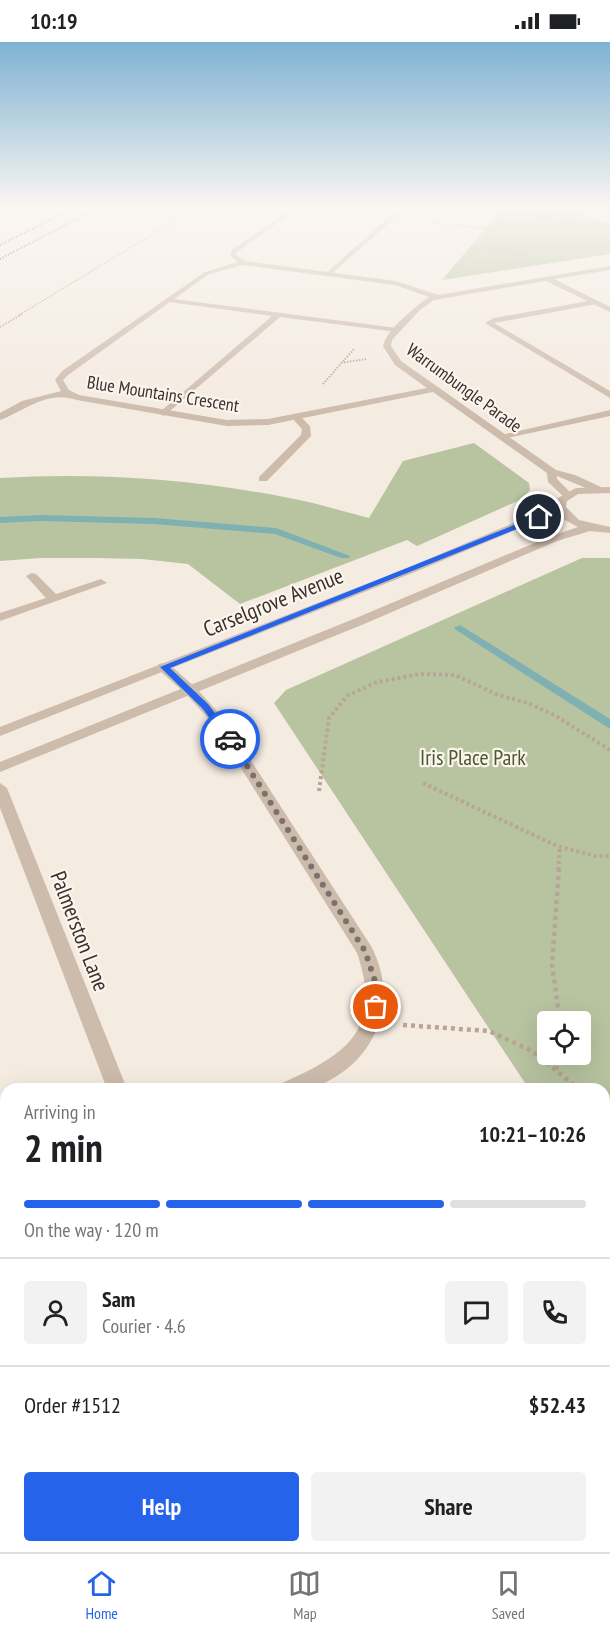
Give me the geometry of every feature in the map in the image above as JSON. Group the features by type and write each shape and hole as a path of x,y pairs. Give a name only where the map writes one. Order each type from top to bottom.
{"street":[{"name":"Blue Mountains Crescent","path":"204,275 61,376 59,384 66,392 87,399 240,424 295,416 435,389"},
{"name":"Blue Mountains Crescent","path":"339,275 396,283 438,297"},
{"name":"Warrumbungle Parade","path":"562,275 438,297 417,308 397,330 387,346 393,358 552,472 571,477 597,489"},
{"path":"546,278 610,310"},
{"path":"169,300 397,330"},
{"path":"594,302 494,320 489,323 610,395"},
{"path":"164,413 278,315"},
{"path":"0,417 26,403 66,392"},
{"path":"502,436 610,413"},
{"path":"263,479 306,436 308,428 295,416"},
{"name":"Warrumbungle Parade","path":"552,472 552,480 568,495"},
{"path":"610,490 597,489 568,495 562,500 561,507 569,518 590,527 610,530"},
{"name":"Carselgrove Avenue","path":"0,732 422,565 561,507"},
{"path":"0,767 191,691 553,539 590,527"},
{"path":"32,576 54,599"},
{"path":"0,617 101,583"},
{"path":"164,667 191,691 224,730 365,951 375,981 374,1022 367,1035 331,1068 301,1083"},
{"name":"Palmerston Lane","path":"0,788 115,1083"}],"path":[{"path":"0,327 85,275"},
{"path":"318,389 353,350 360,347"},
{"path":"341,363 366,358"},
{"path":"319,791 329,718 347,696 377,682 421,674 454,675 498,695 528,703 556,716 610,750"},
{"path":"423,783 560,847 595,856 610,856"},
{"path":"558,1011 552,964 560,847"},
{"path":"374,1022 435,1029 489,1030 532,1051 572,1083"},
{"path":"556,1070 557,1065"}],"green space":[{"path":"446,275 471,275 442,280"},
{"path":"474,443 529,483 530,490 522,499 417,546 407,540 240,604 188,564 142,559 97,558 0,561 0,478 71,476 178,481 295,499 369,518 403,461"},
{"name":"Iris Place Park","path":"582,558 610,558 610,1083 525,1083 274,703 286,690"}],"waterway":[{"path":"0,520 41,518 154,521 276,531 345,556"},
{"path":"460,628 610,725"}],"way so far":[{"path":"230,739 365,951 375,981 376,1007"}],"route":[{"path":"230,739 205,706 164,667 539,517"}]}
